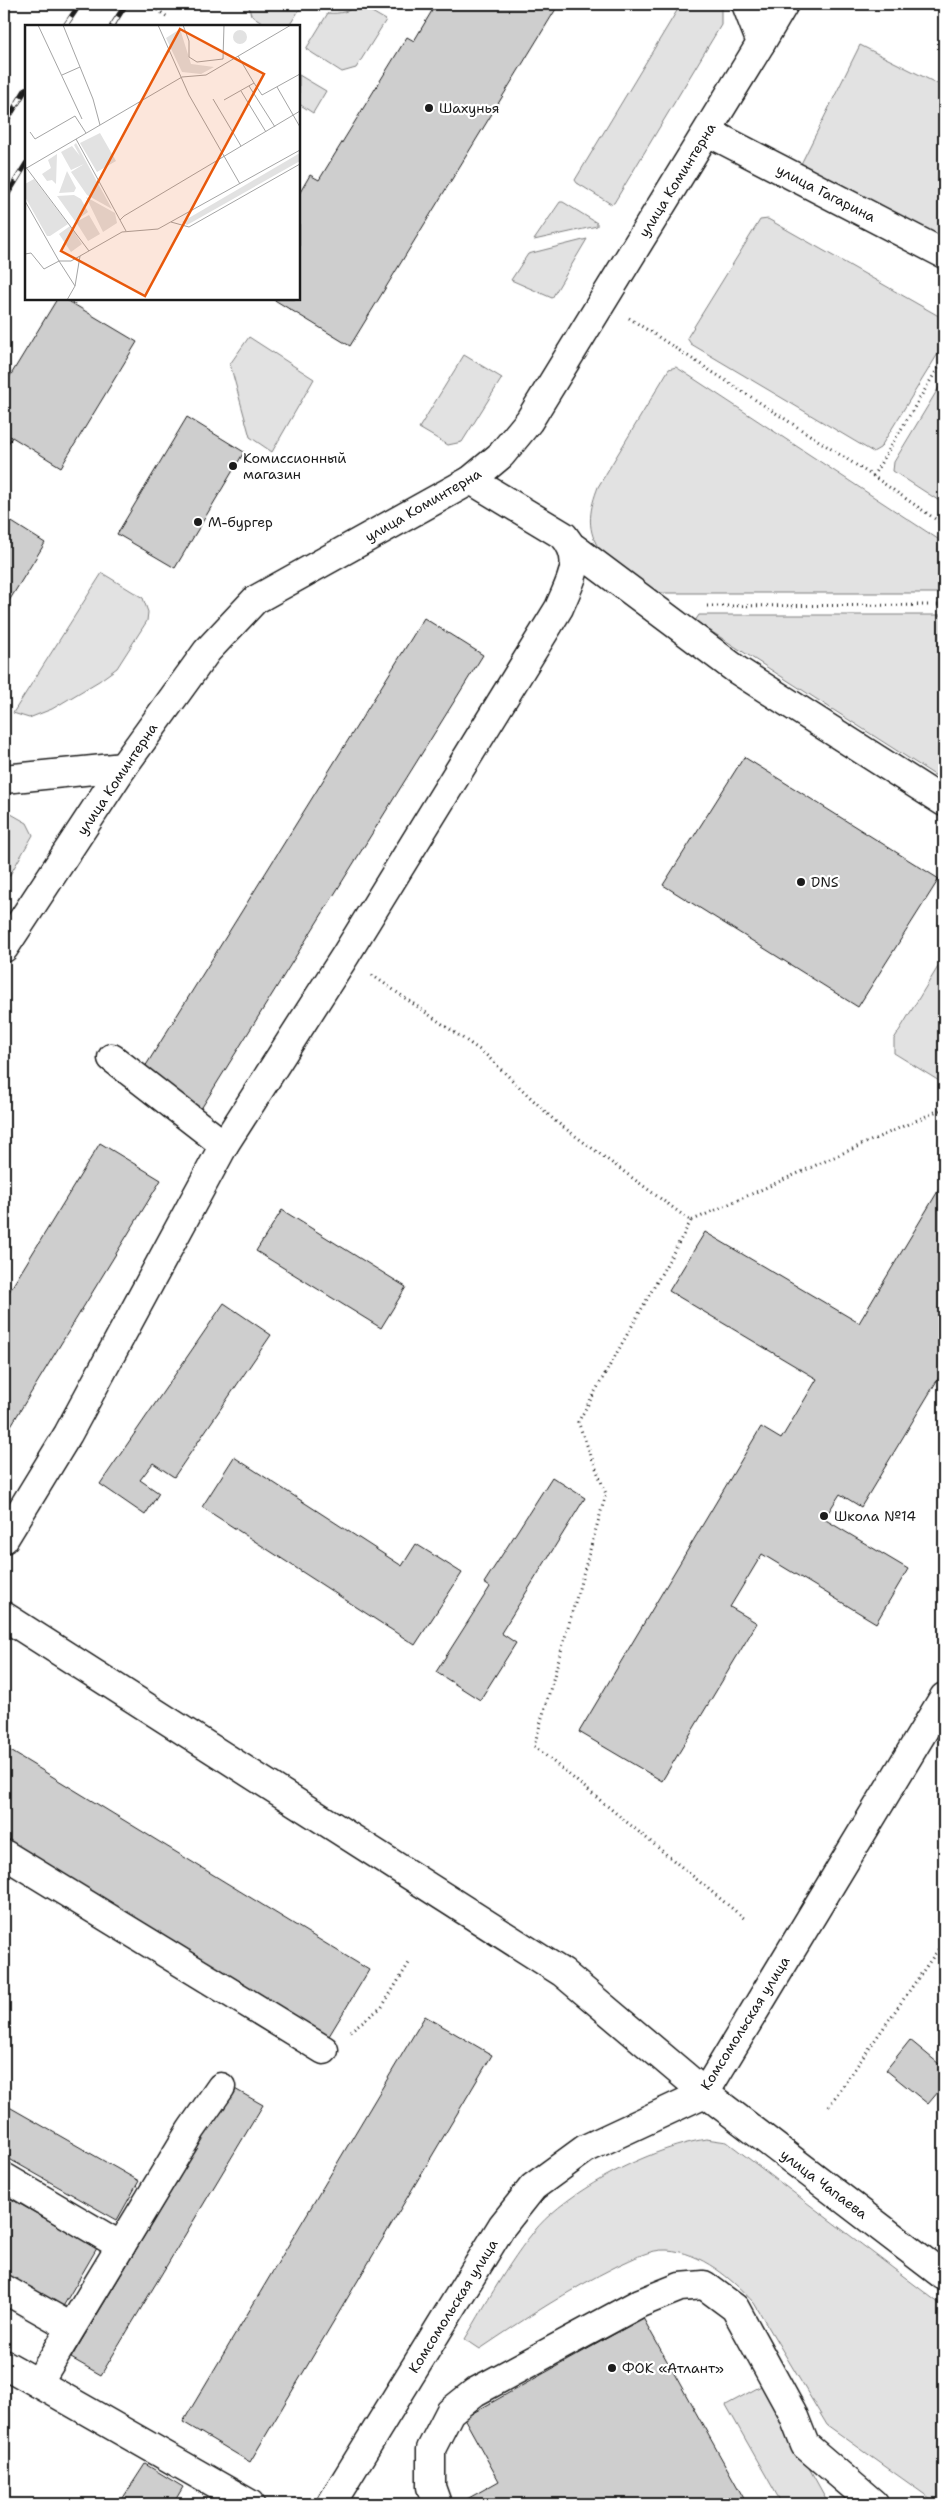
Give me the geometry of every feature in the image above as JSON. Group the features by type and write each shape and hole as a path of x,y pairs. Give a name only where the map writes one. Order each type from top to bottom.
{"street":[{"path":"746,4 761,43"},
{"path":"761,43 784,4"},
{"name":"улица Коминтерна","path":"4,948 124,767 207,651 255,600 471,480 502,455 529,421 761,43"},
{"name":"улица Гагарина","path":"708,132 944,254"},
{"path":"471,480 564,536 574,548 737,670 944,802"},
{"path":"4,1539 68,1434 224,1145 345,956 559,608 576,563 574,548"},
{"path":"4,779 124,767"},
{"path":"112,1058 224,1145"},
{"name":"улица Чапаева","path":"4,1616 563,1973 705,2093 944,2276"},
{"name":"Комсомольская улица","path":"331,2504 502,2226 532,2187 585,2148 705,2093 944,1697"},
{"path":"4,1854 324,2050"},
{"path":"38,2383 191,2130 221,2088"},
{"path":"4,2177 121,2246"},
{"path":"437,2504 431,2487 431,2449 450,2412 475,2392 640,2303 680,2287 704,2285 735,2308 792,2412 805,2445 874,2504"},
{"path":"4,2289 71,2327"},
{"path":"4,2364 250,2504"}],"path":[{"path":"148,4 169,18"},
{"path":"602,301 873,476 944,525"},
{"path":"873,476 944,358"},
{"path":"652,606 944,605"},
{"path":"345,956 484,1053 555,1121 691,1221"},
{"path":"745,1919 534,1746 606,1494 578,1422 691,1221 944,1108"},
{"path":"829,2106 944,1941"},
{"path":"324,2050 382,2007 409,1963"}],"shaded area":[{"path":"248,4 303,4 290,25 266,25 251,15"},
{"path":"358,4 386,20 356,68 342,72 306,49 328,13 344,12"},
{"path":"681,4 721,4 721,25 614,203 611,204 575,180"},
{"path":"860,45 944,87 944,241 799,168"},
{"path":"300,76 326,91 313,113 300,105"},
{"path":"560,202 597,223 597,226 534,240"},
{"path":"768,219 944,319 944,344 880,448 873,452 691,344 687,338 760,220"},
{"path":"587,239 552,298 511,280 528,254"},
{"path":"249,337 314,379 272,452 250,437 230,364"},
{"path":"464,355 502,378 462,442 448,445 419,428"},
{"path":"676,367 944,543 944,593 652,593 598,547 594,540 590,517 598,487 669,369"},
{"path":"944,379 944,504 893,471 894,462"},
{"path":"102,573 143,598 148,612 147,621 117,668 99,681 52,709 29,718 13,713"},
{"path":"699,615 944,615 944,781 695,621"},
{"path":"4,810 27,823 33,835 4,885"},
{"path":"944,957 944,1084 894,1053 894,1039"},
{"path":"706,2139 727,2142 944,2307 944,2504 938,2504 827,2425 754,2303 726,2276 704,2261 692,2256 667,2250 654,2251 642,2255 599,2275 564,2295 480,2349 465,2339 516,2255 539,2225 551,2214 584,2189 624,2167 666,2149"},
{"path":"763,2385 829,2504 782,2504 726,2405"}],"building":[{"name":"Шахунья","path":"436,4 559,4 350,346 275,300 300,300 300,192 310,175 319,180 407,37 414,41"},
{"path":"56,300 67,300 137,342 61,467 12,437 4,451 4,386"},
{"path":"187,417 244,452 175,568 117,534"},
{"path":"4,517 45,543 4,609"},
{"path":"424,618 483,655 199,1112 140,1075"},
{"name":"DNS","path":"744,757 939,879 858,1007 663,885"},
{"path":"100,1143 161,1180 4,1437 4,1300"},
{"path":"944,1181 944,1369 861,1507 840,1494 824,1519 908,1569 876,1623 762,1554 730,1607 757,1623 662,1781 579,1732 761,1427 781,1439 817,1379 669,1291 705,1232 859,1323"},
{"path":"282,1210 406,1287 381,1328 256,1251"},
{"path":"224,1303 271,1335 174,1477 153,1463 140,1480 159,1493 145,1515 100,1484"},
{"path":"234,1457 402,1566 416,1544 462,1573 415,1645 202,1507"},
{"path":"552,1477 585,1498 501,1633 516,1643 480,1700 436,1672 490,1587 484,1583"},
{"path":"4,1747 369,1970 329,2036 4,1837"},
{"path":"425,2016 492,2055 250,2462 183,2422"},
{"path":"910,2040 944,2068 944,2085 928,2104 886,2070"},
{"path":"233,2088 263,2105 101,2375 71,2358"},
{"path":"4,2104 139,2181 117,2220 4,2156"},
{"path":"4,2195 97,2248 61,2310 4,2277"},
{"name":"ФОК «Атлант»","path":"643,2318 747,2504 460,2503 499,2481 464,2418"},
{"path":"145,2464 183,2487 173,2504 119,2504"}],"railway":[{"path":"66,25 80,4"},
{"path":"113,25 126,4"},
{"path":"4,125 25,91"},
{"path":"4,200 25,166"}],"place":[{"name":"Шахунья","path":"429,108"},
{"name":"Комиссионный магазин","path":"233,466"},
{"name":"М-бургер","path":"198,522"},
{"name":"DNS","path":"801,882"},
{"name":"Школа №14","path":"824,1516"},
{"name":"ФОК «Атлант»","path":"612,2368"}]}
